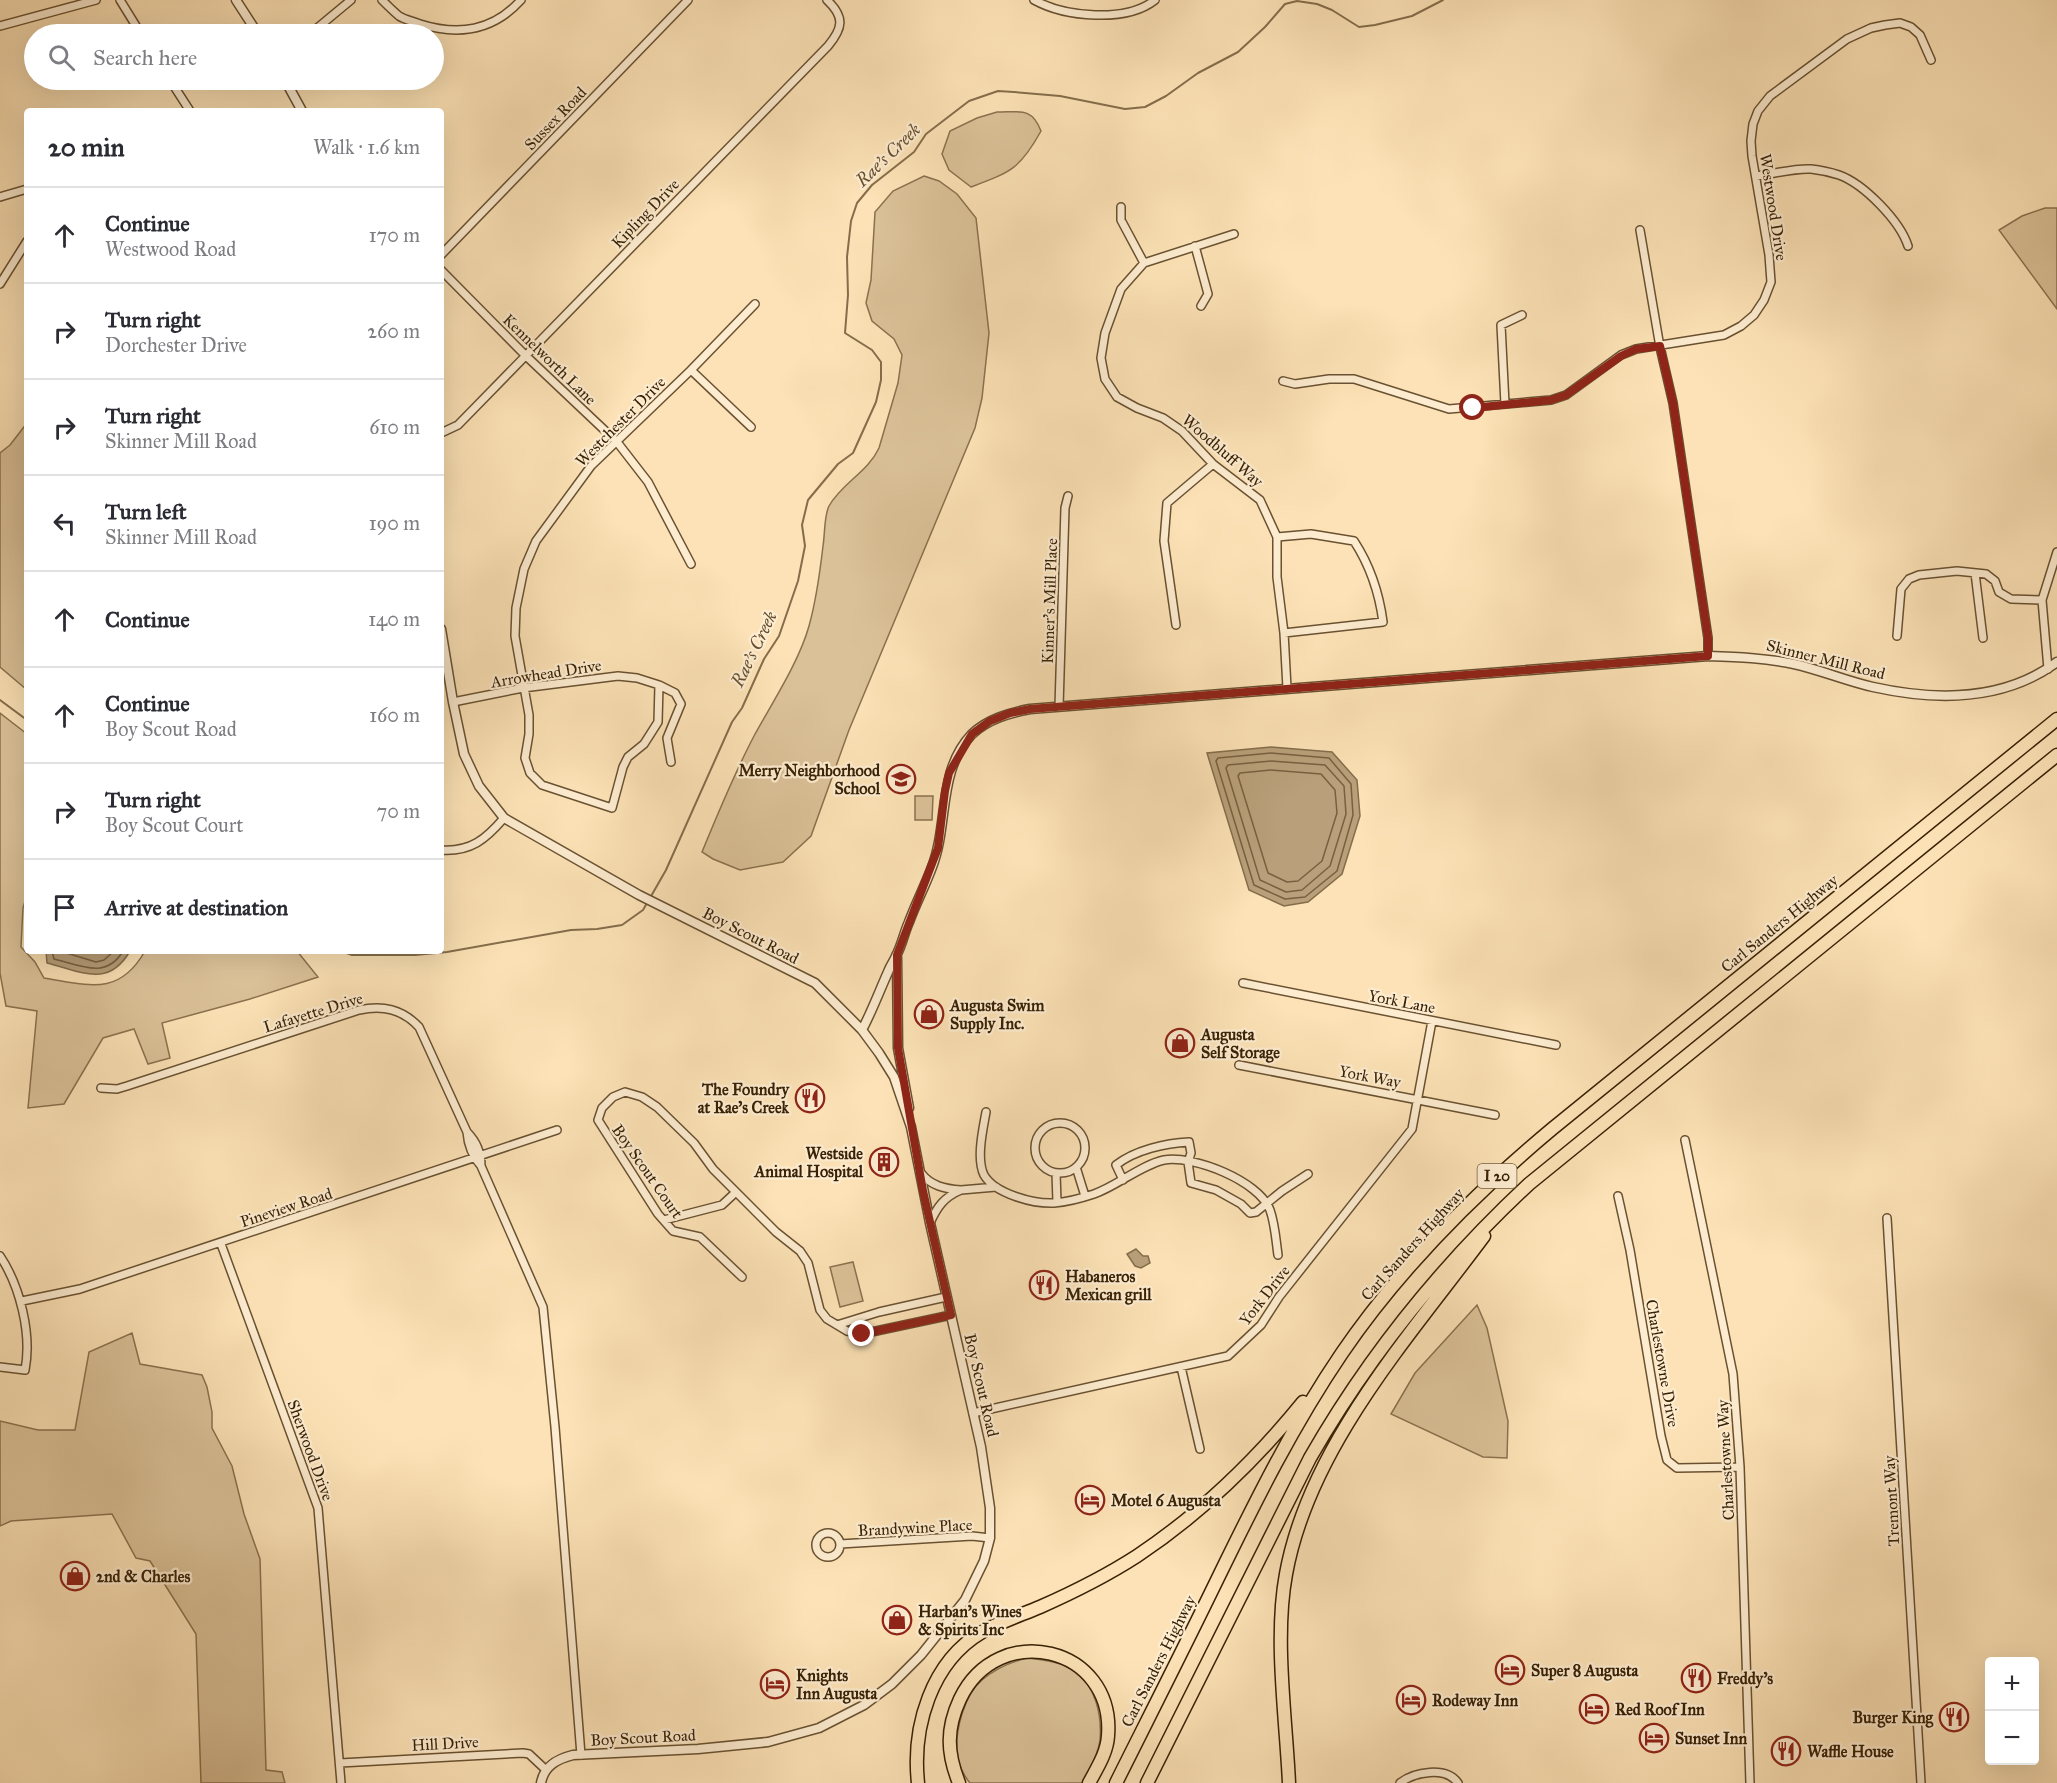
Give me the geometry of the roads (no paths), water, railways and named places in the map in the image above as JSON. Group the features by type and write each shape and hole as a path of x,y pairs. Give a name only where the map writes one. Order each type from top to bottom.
{"highway":[{"name":"Carl Sanders Highway","path":"1116,1783 1302,1414 1343,1352 1426,1248 1485,1187 1518,1157 2057,720"},
{"name":"I 20","path":"1147,1783 1296,1484 1340,1407 1373,1358 1466,1245 1508,1204 1563,1156 2057,755"},
{"path":"1289,1783 1282,1625 1286,1575 1299,1524 1316,1482 1376,1381 1508,1204"},
{"path":"920,1783 920,1726 924,1711 937,1678 956,1654 966,1644 991,1628 1081,1588 1156,1542 1244,1468 1277,1434 1343,1352"},
{"path":"959,1783 950,1758 949,1740 954,1715 963,1692 980,1672 1000,1658 1031,1651 1054,1654 1073,1663 1089,1676 1101,1694 1107,1714 1108,1738 1103,1756 1089,1783"}],"street":[{"path":"0,26 96,0"},
{"path":"120,0 135,24"},
{"path":"236,0 252,24"},
{"path":"322,24 351,0"},
{"path":"382,0 400,17 422,24"},
{"path":"444,30 462,31 490,24 510,13 521,0"},
{"name":"Sussex Road","path":"444,252 688,0"},
{"name":"Kipling Drive","path":"444,432 458,425 836,36 841,26 838,15 827,0"},
{"path":"1034,0 1073,12 1105,16 1149,5 1155,0"},
{"name":"Westwood Drive","path":"1283,381 1294,384 1354,378 1449,409 1551,400 1566,395 1621,356 1636,349 1724,335 1755,315 1771,282 1770,255 1752,156 1753,124 1758,111 1770,96 1847,39 1871,28 1900,23 1911,27 1920,35 1931,60"},
{"path":"176,90 188,108"},
{"path":"290,90 300,108"},
{"path":"1756,176 1809,169 1839,175 1854,183 1875,200 1899,225 1908,246"},
{"path":"0,197 24,190"},
{"path":"1121,207 1121,220 1144,263 1234,234"},
{"path":"1641,230 1660,346 1673,403 1708,638 1708,656"},
{"path":"0,284 24,246"},
{"path":"1195,246 1208,294 1201,306"},
{"name":"Woodbluff Way","path":"1144,263 1121,289 1105,333 1101,358 1105,379 1117,397 1163,418 1182,431 1213,464 1260,500 1277,537 1277,577 1284,633 1287,688"},
{"name":"Kennelworth Lane","path":"444,273 525,355 617,442 648,482 691,564"},
{"name":"Westchester Drive","path":"659,685 658,722 644,744 628,758 623,767 612,808 542,784 530,773 525,758 529,734 528,715 515,636 516,608 524,569 536,541 591,466 691,370 755,304"},
{"path":"1505,404 1501,325 1522,315"},
{"path":"691,370 752,427"},
{"path":"1176,625 1164,541 1167,503 1213,464"},
{"name":"Kinner's Mill Place","path":"1059,707 1065,507 1068,496"},
{"path":"1277,537 1311,534 1354,542 1367,561 1379,595 1383,622 1284,633"},
{"path":"2048,669 2042,600 2057,552"},
{"path":"1897,636 1901,589 1909,579 1919,575 1957,571 1986,574 1995,581 1999,592 2011,599 2042,600"},
{"path":"1975,573 1983,638"},
{"name":"Boy Scout Road","path":"444,647 453,702 468,762 479,786 504,818 639,895 815,983 862,1030 894,1077 911,1127 946,1297 981,1447 990,1508 990,1538 984,1561 972,1588 932,1643 892,1684 864,1705 819,1728 768,1742 698,1749 564,1757 545,1769"},
{"name":"Skinner Mill Road","path":"862,1030 897,955 938,848 949,773 972,734 990,721 1010,713 1287,688 1708,656 1749,657 1794,664 1872,687 1902,693 1955,697 2003,688 2048,669 2057,662"},
{"name":"Arrowhead Drive","path":"453,702 523,688 618,676 638,678 675,693 681,704 667,738 671,762"},
{"path":"444,850 456,851 488,837 504,818"},
{"path":"897,955 898,1048 911,1127"},
{"name":"York Lane","path":"1243,983 1556,1045"},
{"name":"Lafayette Drive","path":"101,1088 117,1089 359,1010 384,1007 405,1015 419,1028 467,1132 473,1139 477,1156"},
{"name":"York Drive","path":"973,1413 1228,1356 1261,1324 1279,1297 1412,1129 1432,1021"},
{"name":"York Way","path":"1239,1065 1418,1098 1495,1115"},
{"name":"Boy Scout Court","path":"742,1277 700,1237 673,1231 664,1220 598,1120 602,1108 613,1097 625,1092 642,1097 657,1107 694,1143 714,1170 776,1232 800,1251 808,1263 820,1310 827,1319 837,1325"},
{"path":"986,1112 981,1140 985,1177 996,1187 1014,1197 1057,1202 1093,1194 1164,1160 1203,1164 1230,1174 1260,1195 1270,1210 1278,1255"},
{"path":"1056,1124 1071,1126 1082,1136 1085,1150 1082,1160 1076,1167 1065,1173 1056,1173 1043,1166 1036,1148 1043,1131 1056,1124"},
{"name":"Pineview Road","path":"22,1301 80,1289 221,1244 557,1130"},
{"name":"Charlestowne Way","path":"1685,1140 1733,1374 1740,1467 1750,1783"},
{"path":"1123,1180 1116,1166 1124,1160 1170,1144 1189,1142 1191,1153 1188,1162 1191,1183 1216,1190 1241,1204 1250,1213 1256,1212 1308,1174"},
{"path":"477,1156 543,1307 555,1427 581,1755"},
{"path":"1076,1167 1085,1196"},
{"path":"919,1171 926,1180 937,1186 961,1190 996,1187"},
{"path":"1056,1173 1057,1202"},
{"path":"930,1223 937,1208 950,1194 961,1190"},
{"path":"664,1220 722,1205 736,1192"},
{"name":"Charlestowne Drive","path":"1618,1196 1630,1250 1667,1460 1677,1468 1740,1467"},
{"name":"Tremont Way","path":"1887,1218 1921,1783"},
{"name":"Sherwood Drive","path":"221,1244 318,1508 342,1783"},
{"path":"0,1256 22,1301 28,1356 25,1370 0,1367"},
{"path":"837,1325 879,1312 946,1297"},
{"path":"837,1325 847,1331 862,1334 951,1315"},
{"path":"1181,1367 1200,1449"},
{"name":"Brandywine Place","path":"840,1544 972,1536 990,1538"},
{"name":"Hill Drive","path":"340,1763 523,1753 529,1754 545,1769"},
{"path":"541,1783 545,1769"},
{"path":"1400,1783 1409,1776 1436,1773 1449,1774 1458,1783"}],"water":[{"path":"1271,747 1332,752 1357,780 1360,816 1342,874 1308,902 1284,906 1249,890 1207,753"},
{"path":"46,954 128,954 121,963 103,974 82,973 47,963"},
{"path":"1136,1249 1143,1256 1148,1256 1150,1263 1141,1268 1135,1266 1127,1254"}],"waterway":[{"name":"Rae's Creek","path":"650,898 666,870 732,722 742,708 764,659 779,636 798,581 805,546 802,525 808,500 838,464 853,453 876,402 881,380 881,362 872,350 845,333 848,295 847,257 851,221 857,203 872,185 914,152 926,134 969,101 998,91 1060,96 1125,109 1145,107 1166,96 1198,73 1238,52 1265,27 1285,4 1297,1 1317,4 1332,10 1359,27 1412,16 1443,0"},
{"name":"Rae's Creek","path":"0,700 24,718"},
{"name":"Rae's Creek","path":"444,952 571,930 622,925 643,910 647,903"},
{"name":"Rae's Creek","path":"349,954 426,954"}],"place":[{"name":"Merry Neighborhood School","path":"901,779"},
{"name":"Augusta Swim Supply Inc.","path":"929,1014"},
{"name":"Augusta Self Storage","path":"1180,1043"},
{"name":"The Foundry at Rae's Creek","path":"810,1098"},
{"name":"Westside Animal Hospital","path":"884,1162"},
{"name":"Habaneros Mexican grill","path":"1044,1285"},
{"name":"Motel 6 Augusta","path":"1090,1500"},
{"name":"2nd & Charles","path":"75,1576"},
{"name":"Harban's Wines & Spirits Inc","path":"897,1620"},
{"name":"Super 8 Augusta","path":"1510,1670"},
{"name":"Freddy's","path":"1696,1678"},
{"name":"Knights Inn Augusta","path":"775,1684"},
{"name":"Rodeway Inn","path":"1411,1700"},
{"name":"Red Roof Inn","path":"1594,1709"},
{"name":"Burger King","path":"1954,1717"},
{"name":"Sunset Inn","path":"1654,1738"},
{"name":"Waffle House","path":"1786,1751"}]}
